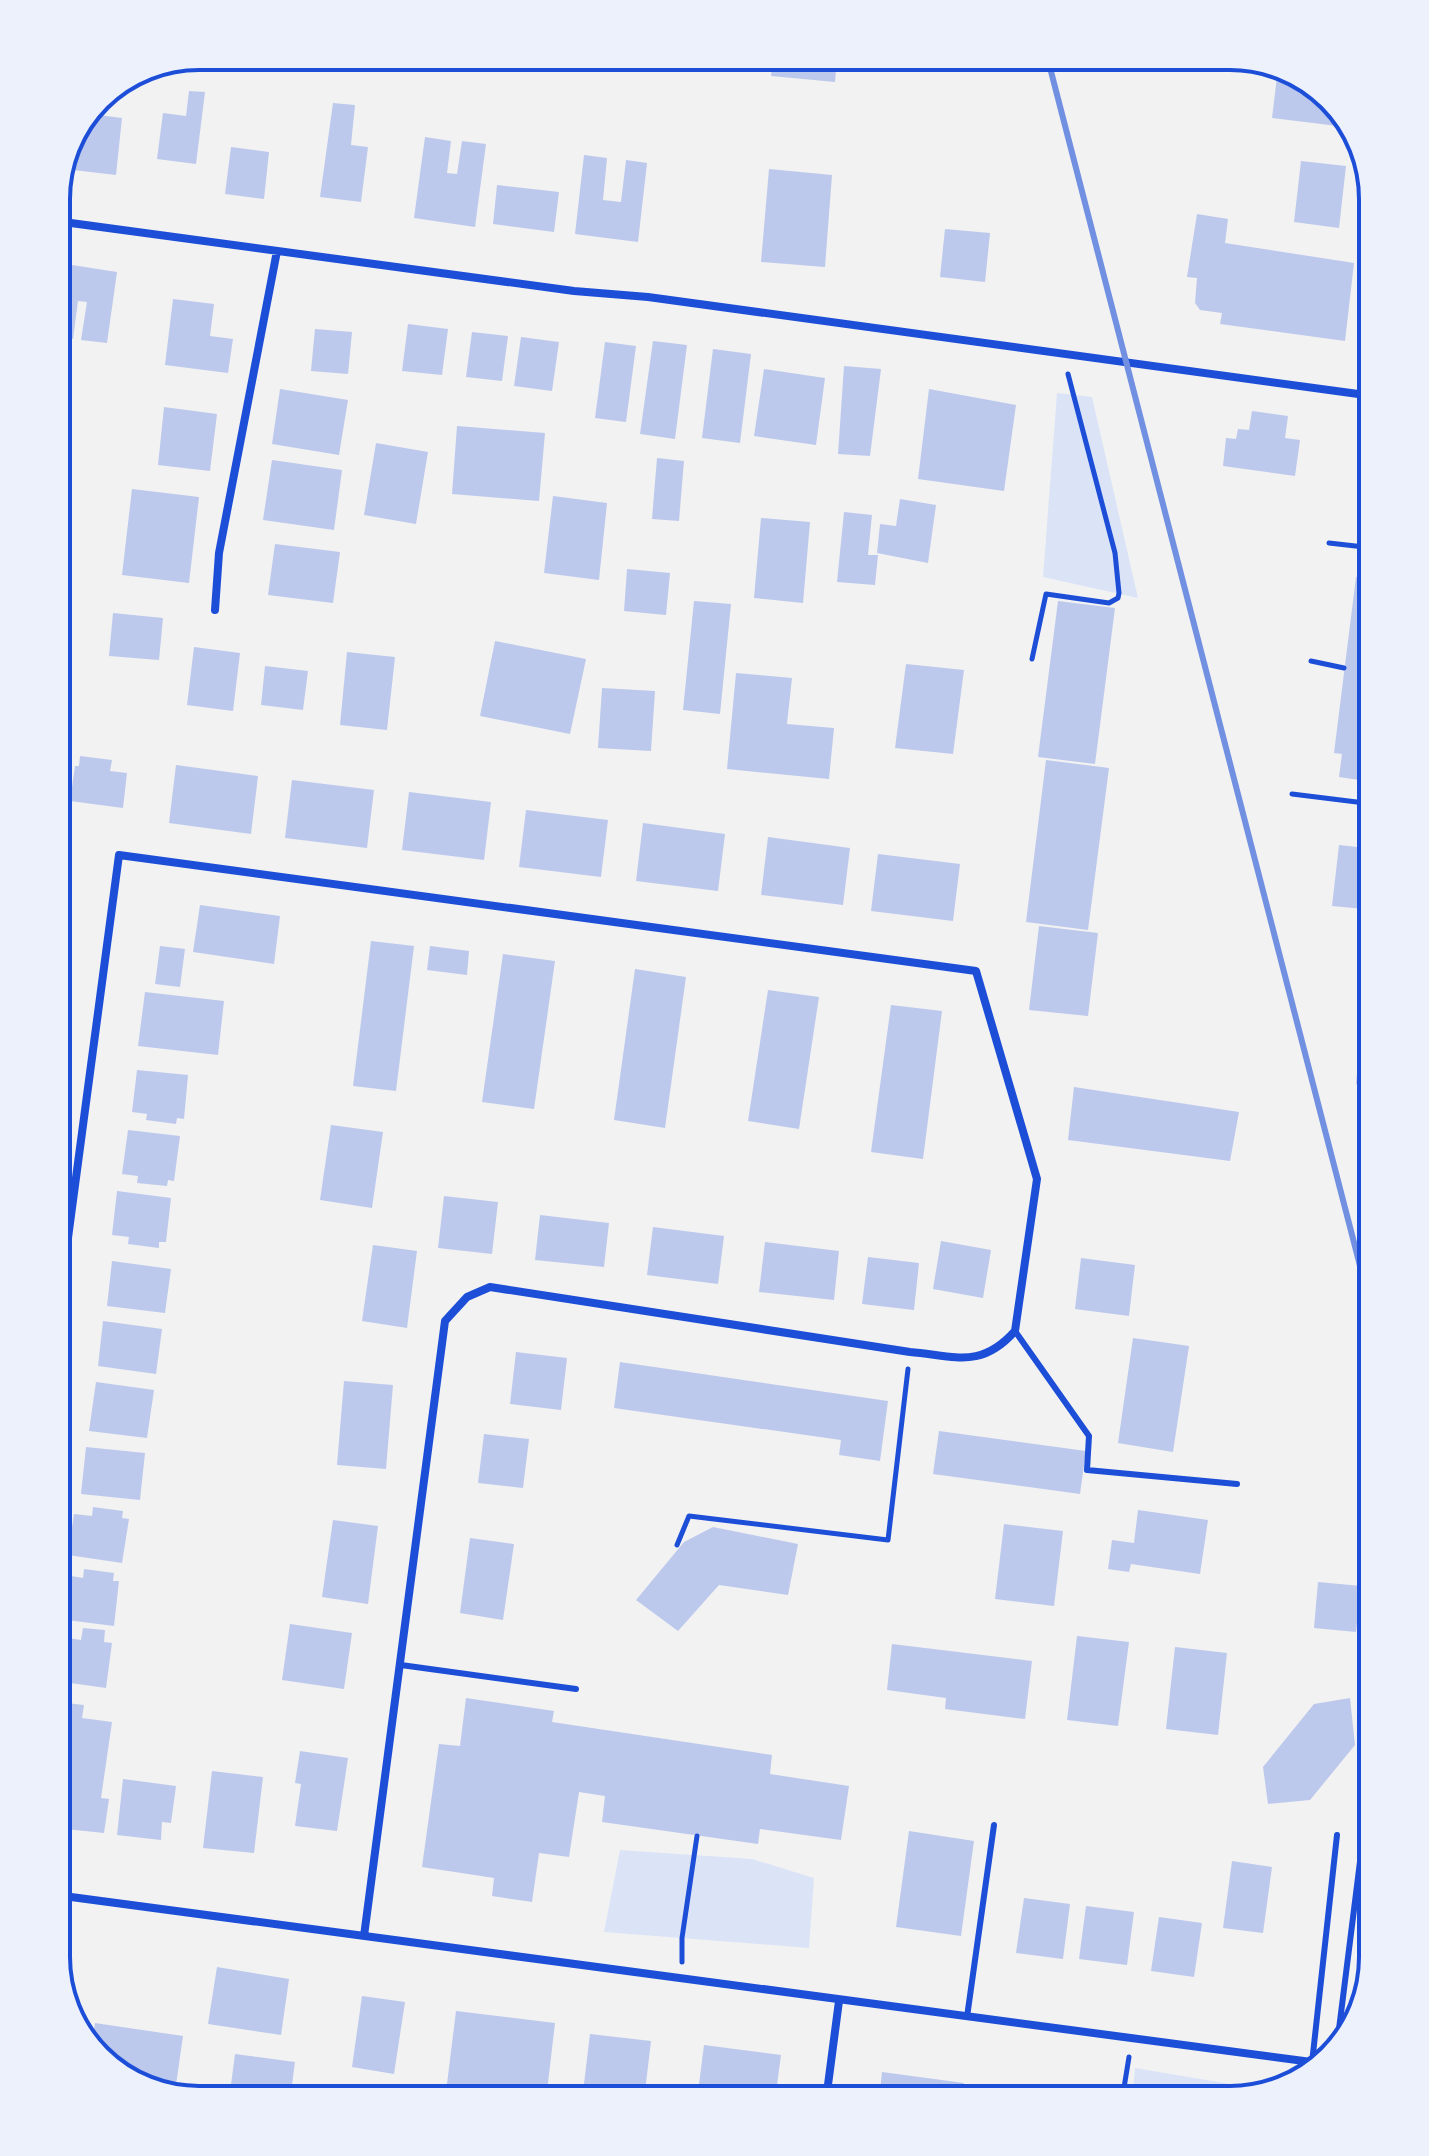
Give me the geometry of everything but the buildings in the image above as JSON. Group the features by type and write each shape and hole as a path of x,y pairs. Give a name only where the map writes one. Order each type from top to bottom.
{"street":[{"path":"70,223 1063,352 1359,394"},
{"path":"215,610 219,553 277,251"},
{"path":"70,1223 119,855 976,971 1037,1179 1015,1331 1000,1348 980,1358 910,1352 490,1287 467,1297 445,1321 364,1936"},
{"path":"70,1897 1305,2062"},
{"path":"828,2086 839,2001"}],"lane":[{"path":"1015,1331 1089,1436 1087,1470 1237,1484"},
{"path":"401,1665 576,1689"},
{"path":"967,2017 994,1825"},
{"path":"1317,2052 1337,1835"},
{"path":"1339,2026 1359,1870"}],"path":[{"path":"1032,659 1046,594 1109,603 1118,598 1119,593 1115,553 1063,352"},
{"path":"1329,543 1359,546"},
{"path":"1311,661 1344,668"},
{"path":"1292,794 1359,802"},
{"path":"677,1545 689,1516 888,1540 910,1352"},
{"path":"680,1979 682,1938 697,1836"},
{"path":"1124,2086 1132,2039"}],"shaded area":[{"path":"1057,393 1092,397 1138,598 1043,577"},
{"path":"620,1850 752,1859 814,1878 809,1948 604,1932"},
{"path":"1135,2068 1239,2085 1230,2086 1133,2086"}],"railway":[{"path":"1051,70 1359,1262"}]}
